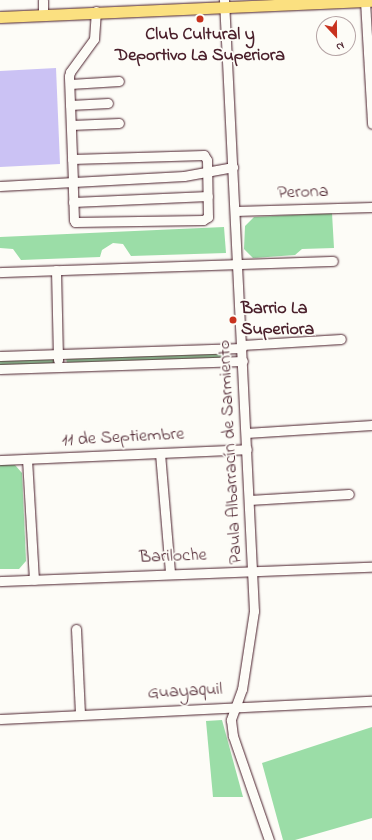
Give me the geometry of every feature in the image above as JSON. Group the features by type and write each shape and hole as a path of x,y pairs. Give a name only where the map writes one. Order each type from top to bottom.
{"main road":[{"path":"0,17 43,13 224,3 368,1"},
{"path":"0,13 30,14"}],"street":[{"path":"43,0 43,13"},
{"path":"368,1 372,124"},
{"name":"Paula Albarracín de Sarmiento","path":"224,3 253,571 253,629 236,706 231,720 233,736 269,840"},
{"path":"72,159 204,155 207,169 208,217 203,220 77,223 73,182 72,159 71,125 70,105 70,72 96,34 96,11"},
{"path":"70,84 118,81"},
{"path":"70,105 108,103"},
{"path":"71,125 119,123"},
{"path":"0,186 184,176 207,169 232,167"},
{"path":"74,202 208,196"},
{"name":"Perona","path":"235,211 372,207"},
{"path":"0,272 333,261"},
{"path":"56,270 58,367"},
{"path":"0,356 242,347 341,339"},
{"path":"0,369 243,361"},
{"path":"246,433 372,425"},
{"name":"11 de Septiembre","path":"0,460 247,449"},
{"path":"160,453 170,573"},
{"path":"27,459 34,580"},
{"path":"249,500 349,494"},
{"name":"Bariloche","path":"0,581 170,573 372,567"},
{"path":"76,629 80,713"},
{"name":"Guayaquil","path":"0,719 80,713 372,701"}],"green space":[{"path":"332,213 334,248 302,249 295,255 253,258 244,249 245,226 254,217"},
{"path":"224,227 226,253 131,256 123,244 113,243 102,250 100,257 21,260 13,249 0,248 0,237"},
{"path":"224,353 224,358 67,363 66,358"},
{"path":"54,358 54,364 0,366 0,360"},
{"path":"0,465 15,465 22,473 26,561 19,569 0,569"},
{"path":"222,720 243,797 213,797 206,721"},
{"path":"372,727 372,818 295,840 283,840 262,763"}],"building":[{"path":"56,68 60,164 0,167 0,71"}],"place":[{"name":"Club Cultural y Deportivo La Superiora","path":"200,19"},
{"name":"Barrio La Superiora","path":"233,320"}]}
